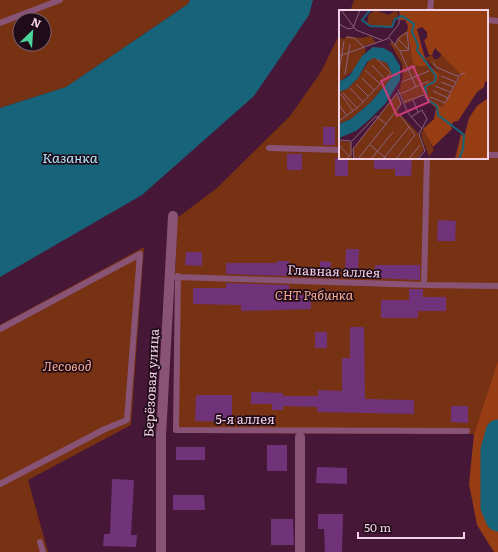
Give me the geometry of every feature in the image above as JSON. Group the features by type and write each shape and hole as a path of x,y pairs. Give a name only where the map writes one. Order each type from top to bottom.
{"street":[{"name":"Берёзовая улица","path":"161,552 161,436 174,277 173,216"},
{"path":"300,438 300,552"}],"lane":[{"path":"0,23 60,0"},
{"path":"430,10 431,0"},
{"path":"488,20 498,21"},
{"path":"269,148 339,150"},
{"path":"424,285 427,159"},
{"path":"0,329 140,254 127,420 105,429 0,484"},
{"name":"Главная аллея","path":"174,277 498,286"},
{"name":"5-я аллея","path":"174,277 176,430 467,431"},
{"path":"40,542 42,552"}],"green space":[{"path":"0,0 190,0 188,4 66,87 0,108"},
{"name":"СНТ Рябинка","path":"354,0 498,0 498,360 474,434 174,433 177,218 217,188 290,116 321,72 339,35 339,159 488,159 488,10 350,10"},
{"name":"Лесовод","path":"144,247 131,425 28,480 48,552 0,552 0,325"}],"shaded area":[{"path":"498,360 498,552 494,552 477,525 469,484 474,434"}],"water":[{"name":"Казанка","path":"190,0 313,0 309,15 254,96 142,195 0,277 0,108 66,87 188,4"}],"building":[{"path":"323,127 335,127 335,145 323,145"},
{"path":"287,154 302,154 302,170 287,170"},
{"path":"335,158 348,159 348,176 335,176"},
{"path":"374,159 412,159 411,176 395,176 395,169 374,169"},
{"path":"438,220 456,221 455,241 437,241"},
{"path":"346,249 359,249 358,272 345,272"},
{"path":"186,252 202,252 202,266 185,265"},
{"path":"277,261 289,261 289,276 226,274 226,263 277,263"},
{"path":"320,261 331,262 331,277 320,277"},
{"path":"375,265 420,265 420,280 375,278"},
{"path":"226,283 289,285 289,295 311,295 311,309 241,311 241,305 193,304 193,288 226,288"},
{"path":"409,289 423,289 423,297 446,297 446,311 418,311 418,318 381,318 381,300 409,300"},
{"path":"350,327 364,327 365,399 414,400 414,414 317,412 317,407 283,406 283,410 272,410 272,404 251,404 251,392 283,393 283,396 318,396 318,390 342,391 342,358 350,358"},
{"path":"315,332 327,332 327,348 315,348"},
{"path":"196,395 232,395 232,422 195,421"},
{"path":"451,406 468,406 468,423 451,422"},
{"path":"267,445 287,445 287,471 267,471"},
{"path":"176,447 205,447 205,460 176,460"},
{"path":"317,467 347,468 347,484 316,483"},
{"path":"112,479 134,480 131,535 137,535 136,547 103,546 104,534 110,534"},
{"path":"173,495 204,495 205,510 173,510"},
{"path":"318,514 343,514 342,552 325,552 324,529 318,529"},
{"path":"271,519 293,519 294,545 271,545"}],"waterway":[{"path":"498,432 493,450 493,507 498,519"}]}
